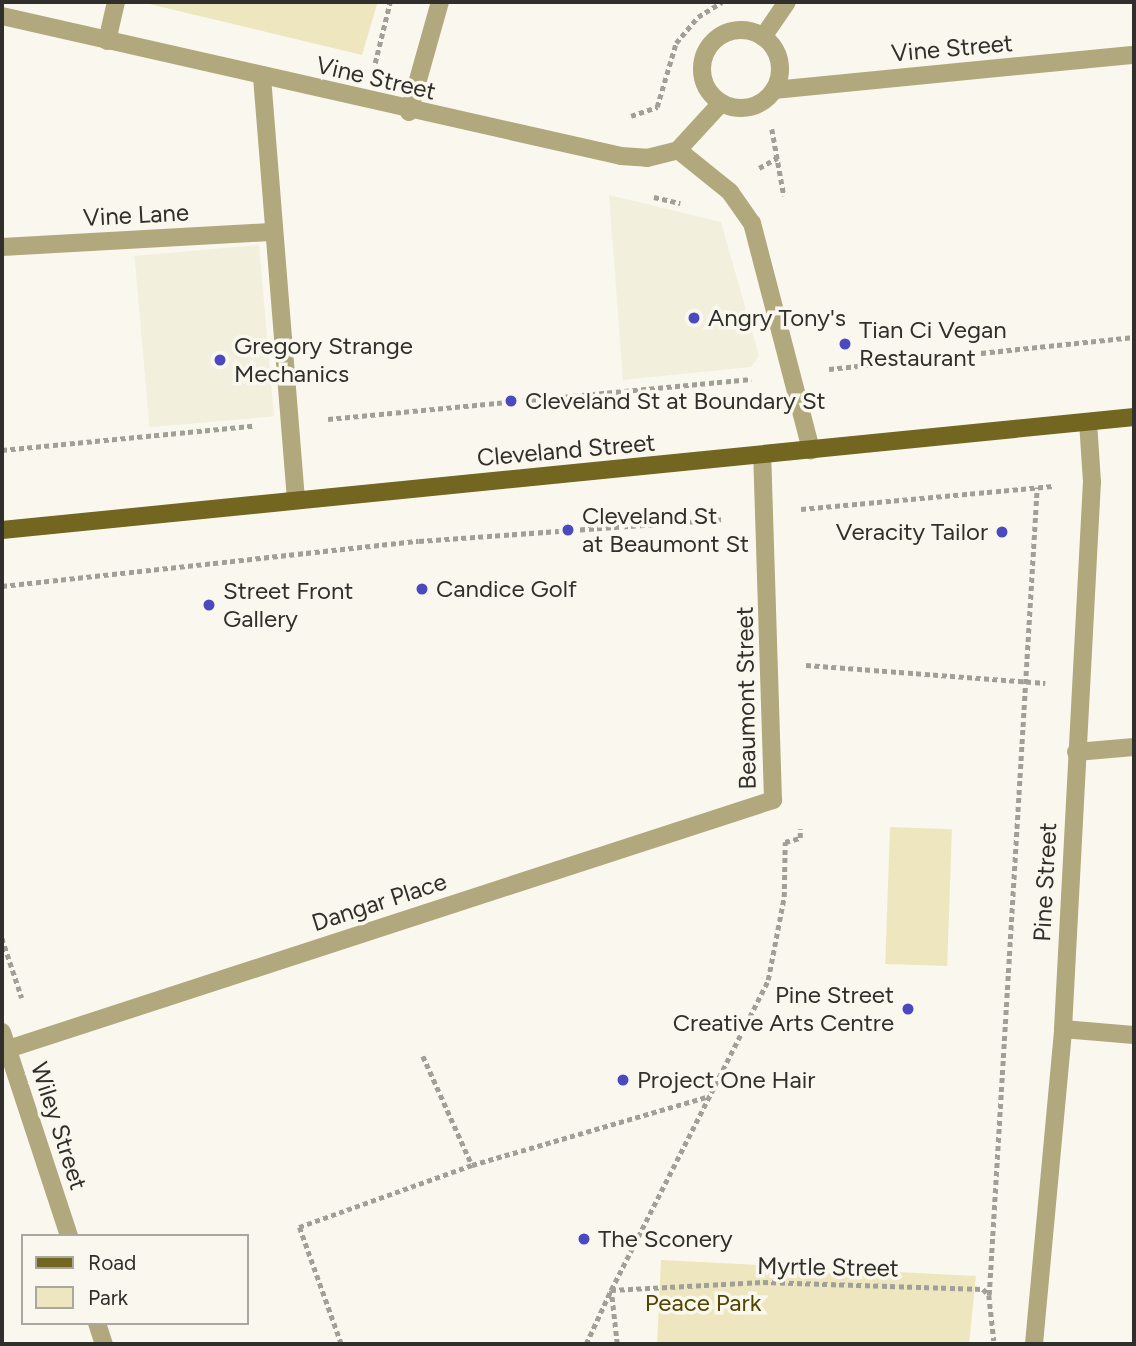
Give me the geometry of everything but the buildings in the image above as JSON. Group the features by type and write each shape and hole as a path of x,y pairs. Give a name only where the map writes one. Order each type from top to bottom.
{"main road":[{"name":"Cleveland Street","path":"2,530 1134,417"}],"street":[{"path":"107,41 116,2"},
{"path":"409,112 440,2"},
{"path":"763,37 787,2"},
{"name":"Vine Street","path":"2,16 409,112 621,156 647,158 678,150"},
{"path":"735,31 763,37 778,59 774,90 751,106 721,103 708,90 702,71 711,45 735,31"},
{"name":"Vine Street","path":"774,90 1134,55"},
{"path":"262,77 296,500"},
{"path":"721,103 678,150 730,192 752,223 811,450"},
{"name":"Vine Lane","path":"2,247 274,232"},
{"name":"Pine Street","path":"1034,1344 1063,1029 1092,482 1088,422"},
{"name":"Beaumont Street","path":"762,455 773,800"},
{"path":"1076,752 1134,747"},
{"name":"Dangar Place","path":"4,1044 773,800"},
{"path":"1063,1029 1134,1035"},
{"name":"Wiley Street","path":"4,1044 68,1234"},
{"path":"98,1325 104,1344"}],"path":[{"path":"368,102 390,2"},
{"path":"622,120 657,107 676,43 698,17 722,2"},
{"path":"784,124 772,125 786,211"},
{"path":"823,370 1134,337"},
{"path":"2,450 766,378"},
{"path":"789,510 1092,482"},
{"path":"988,1344 991,1335 989,1295 1037,487"},
{"path":"2,586 419,541 723,517"},
{"path":"831,666 1014,681"},
{"name":"Beaumont Street","path":"611,1290 768,980 784,897 785,842 800,838 800,813 773,800"},
{"path":"423,1056 472,1165"},
{"path":"341,1344 299,1227 472,1165 711,1095"},
{"name":"Myrtle Street","path":"611,1290 762,1282 983,1289 989,1295"},
{"path":"586,1344 611,1290"},
{"path":"611,1290 617,1344"},
{"path":"991,1335 997,1344"}],"shaded area":[{"path":"609,195 721,222 759,356 751,367 623,380"},
{"path":"259,245 274,416 149,427 134,256"}],"green space":[{"path":"141,2 368,2 377,4 362,55"},
{"path":"890,827 952,829 947,966 885,964"},
{"name":"Peace Park","path":"661,1260 976,1276 969,1344 657,1344"}],"place":[{"name":"Angry Tony's","path":"694,318"},
{"name":"Tian Ci Vegan Restaurant","path":"845,344"},
{"name":"Gregory Strange Mechanics","path":"220,360"},
{"name":"Cleveland St at Boundary St","path":"511,401"},
{"name":"Cleveland St at Beaumont St","path":"568,530"},
{"name":"Veracity Tailor","path":"1002,532"},
{"name":"Candice Golf","path":"422,589"},
{"name":"Street Front Gallery","path":"209,605"},
{"name":"Pine Street Creative Arts Centre","path":"908,1009"},
{"name":"Project One Hair","path":"623,1080"},
{"name":"The Sconery","path":"584,1239"}]}
